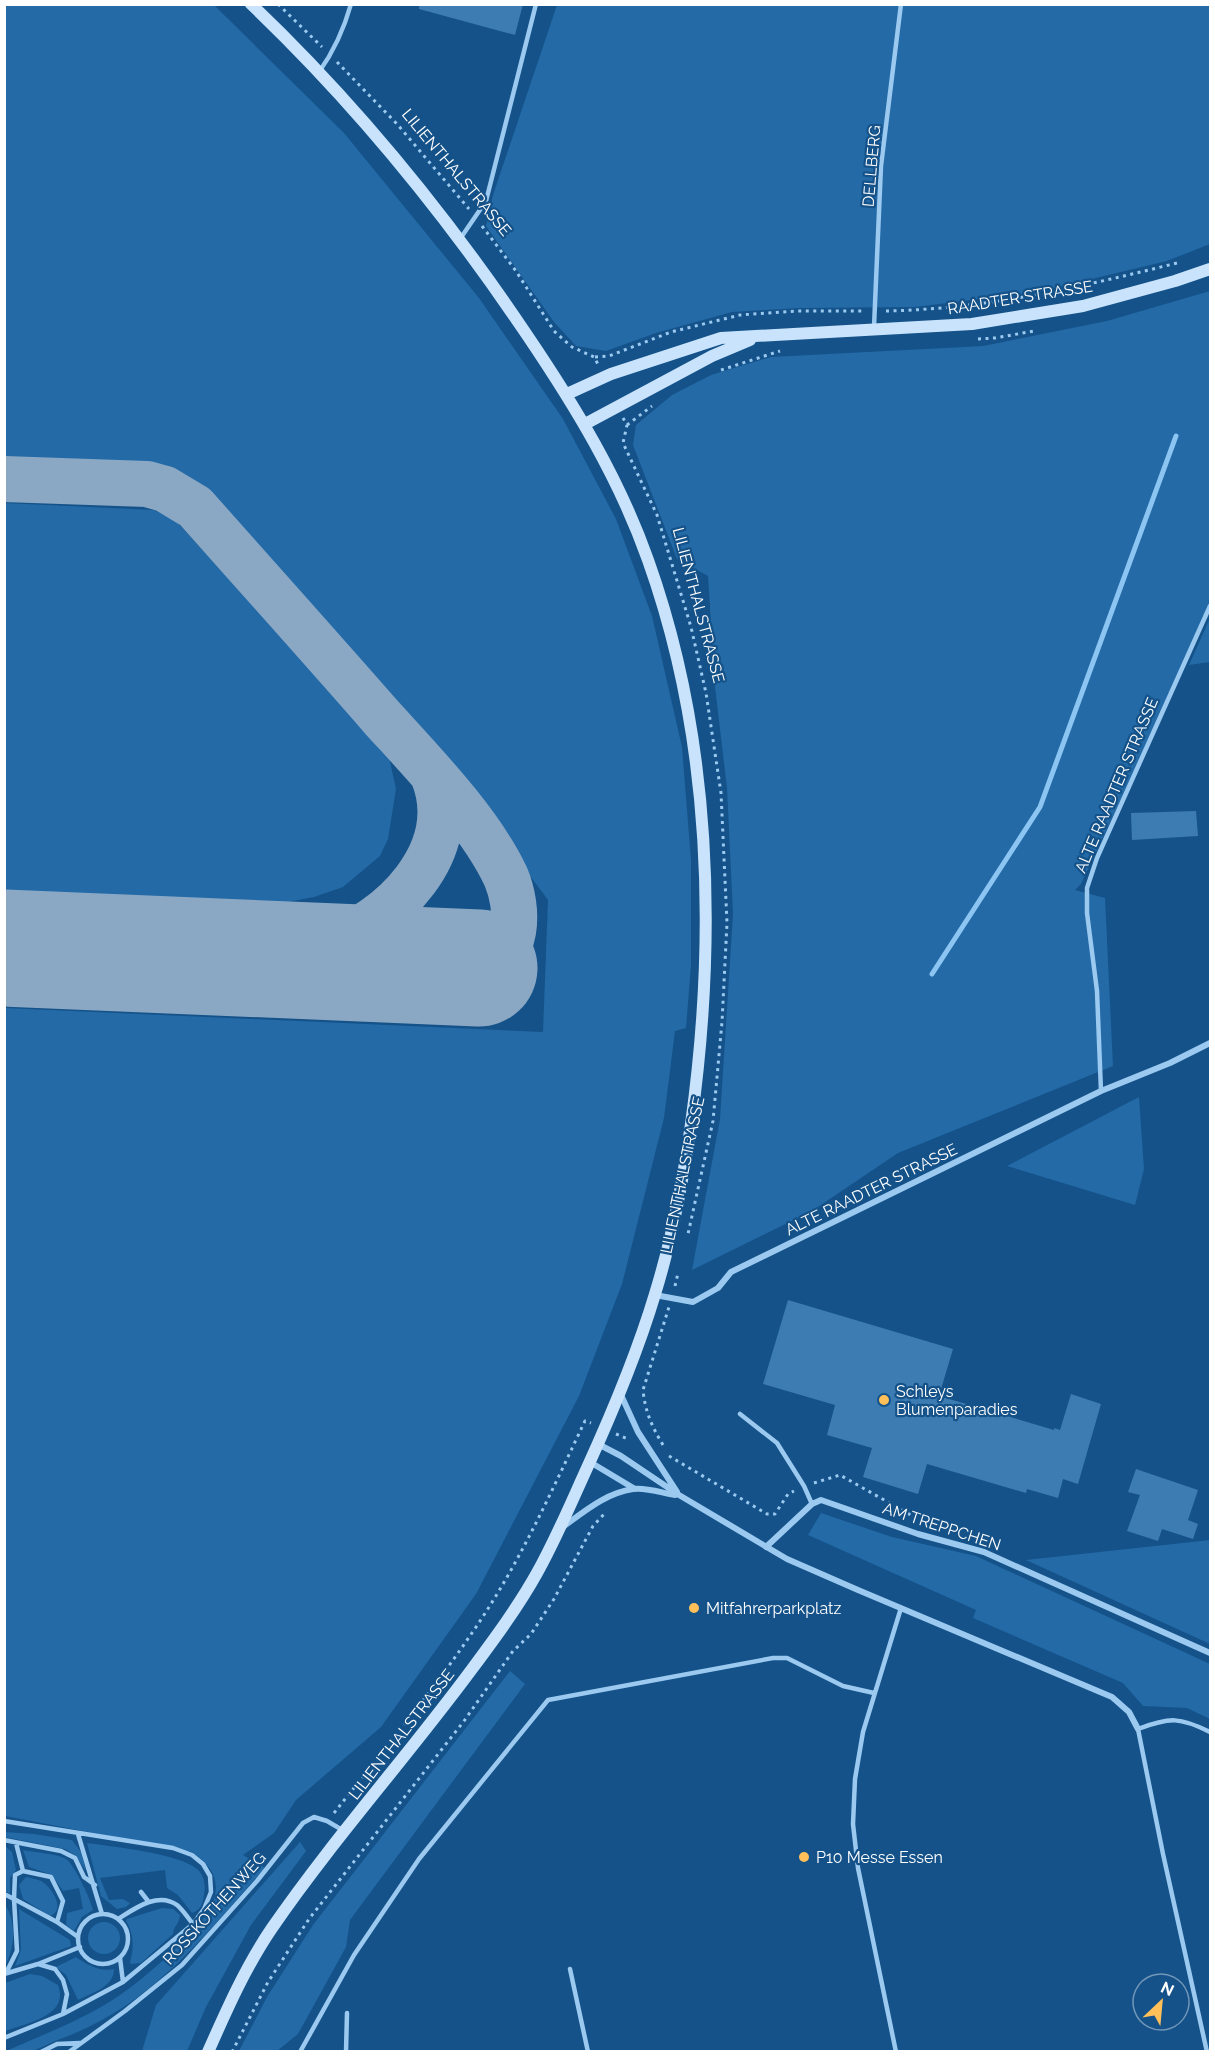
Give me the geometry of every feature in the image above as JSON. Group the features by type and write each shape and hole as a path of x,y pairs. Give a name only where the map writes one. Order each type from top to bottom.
{"main road":[{"name":"LILIENTHALSTRASSE","path":"208,2052 233,1994 271,1930 498,1633 534,1578 560,1529 620,1393 655,1294 673,1228 698,1075 704,977 704,850 694,744 668,621 647,556 614,482 567,394 460,239 406,171 319,72 251,4"},
{"name":"RAADTER STRASSE","path":"567,394 604,377 721,338 972,324 1083,306 1210,269"},
{"name":"RAADTER STRASSE","path":"585,424 712,356 758,337"}],"street":[{"name":"ALTE RAADTER STRASSE","path":"655,1294 693,1302 718,1288 731,1272 1101,1091 1170,1063 1210,1043"},
{"path":"620,1393 638,1432 678,1495"},
{"path":"598,1444 621,1455 678,1495 787,1559 1112,1697 1129,1712 1138,1729"},
{"path":"590,1462 635,1489"},
{"path":"560,1529 608,1496 635,1489 678,1495"},
{"name":"AM TREPPCHEN","path":"812,1504 821,1500 918,1534 984,1552 1210,1653"},
{"path":"766,1547 812,1504"}],"lane":[{"path":"319,72 331,55 351,4"},
{"path":"460,239 486,201 536,4"},
{"name":"DELLBERG","path":"874,330 880,166 901,4"},
{"name":"ALTE RAADTER STRASSE","path":"1101,1091 1097,991 1087,913 1087,888 1096,858 1210,606"},
{"path":"740,1414 777,1443 804,1486 812,1504"},
{"path":"896,2052 858,1868 854,1824 855,1779 863,1732 901,1608"},
{"path":"300,2052 354,1955 420,1859 548,1700 773,1658 787,1658 843,1686 874,1693"},
{"path":"1207,2052 1138,1729 1162,1720 1175,1720 1192,1723 1210,1732"},
{"name":"ROSSKOTHENWEG","path":"69,2052 182,1965 257,1881 303,1823 314,1817 327,1821"},
{"path":"4,1821 172,1848 192,1855 203,1864 210,1876 211,1892 204,1909 193,1924 123,1983 63,2014 4,2038"},
{"path":"327,1821 345,1831"},
{"path":"78,1834 102,1914"},
{"path":"4,1840 61,1851 75,1858 84,1877 94,1885"},
{"path":"16,1843 23,1871"},
{"path":"5,1974 17,1951 15,1875 23,1871 51,1876 63,1901 57,1922"},
{"path":"141,1892 148,1901"},
{"path":"4,1894 57,1922 78,1937"},
{"path":"118,1919 148,1901 168,1901 177,1906 193,1924"},
{"path":"102,1914 118,1919 123,1924 128,1946 120,1958 105,1964 97,1964 84,1954 80,1947 78,1937 84,1924 89,1919 102,1914"},
{"path":"5,1974 80,1947"},
{"path":"120,1958 123,1983"},
{"path":"38,1964 55,1969 63,1980 67,1995 63,2014"},
{"path":"570,1969 588,2052"},
{"path":"346,2013 346,2052"},
{"path":"41,2052 57,2044 80,2043"}],"path":[{"name":"LILIENTHALSTRASSE","path":"278,4 397,124 476,218 516,271 554,331 572,347 594,357"},
{"path":"604,377 594,357 609,356 671,332 740,315 797,311 924,310 999,302 1090,285 1186,261"},
{"path":"971,340 1041,329"},
{"path":"719,371 782,350"},
{"name":"LILIENTHALSTRASSE","path":"617,405 627,425 623,443 657,515 691,627 706,693 721,793 727,923 722,1022 713,1121 686,1242"},
{"path":"627,425 653,406"},
{"name":"LILIENTHALSTRASSE","path":"680,1265 672,1299 643,1390 650,1423 670,1458 767,1514 775,1514 788,1494 804,1486"},
{"name":"LILIENTHALSTRASSE","path":"327,1821 426,1698 479,1622 531,1534 585,1421 628,1439"},
{"path":"621,1455 628,1439 650,1423"},
{"path":"804,1486 840,1475 923,1522"},
{"path":"232,2052 268,1982 309,1919 464,1721 513,1651 531,1634 554,1599 592,1526 611,1507 608,1496"}],"shaded area":[{"path":"5,5 214,5 344,133 479,298 563,419 616,519 652,616 682,747 691,860 691,965 686,1028 675,1031 664,1118 622,1284 579,1396 476,1594 381,1727 296,1800 274,1833 243,1855 265,1868 197,1943 150,1988 123,2007 95,2024 42,2047 20,2052 6,2051 90,2013 120,1995 145,1976 194,1931 212,1905 216,1892 214,1878 207,1865 192,1852 5,1816 5,1008 543,1032 548,900 415,721 206,492 165,468 5,460"},
{"path":"557,5 1210,5 1210,244 1167,261 1037,292 915,307 799,308 732,312 656,333 606,351 576,346 554,322 486,226 493,195"},
{"path":"1210,291 1210,610 1081,884 1075,890 1105,898 1113,1066 898,1153 812,1211 692,1270 720,1119 733,914 727,788 715,687 708,576 677,559 633,445 636,425 672,395 711,375 771,357 983,346 1107,321"},
{"path":"4,503 154,510 176,521 370,730 389,757 396,789 388,839 380,856 343,887 314,897 283,903 5,891"},
{"path":"1210,618 1210,662 1189,665"},
{"path":"1139,1097 1144,1169 1135,1205 1007,1166"},
{"path":"821,1513 892,1537 976,1556 1210,1664 1210,1719 1187,1708 1143,1706 1123,1683 973,1618 976,1610 808,1535"},
{"path":"1210,1540 1210,1644 1026,1560"},
{"path":"510,1671 525,1684 350,1920 346,1947 298,2034 277,2051 239,2051 267,1997 313,1925"},
{"path":"4,1832 72,1840 81,1852 86,1871 75,1855 65,1849 5,1837"},
{"path":"300,1842 306,1851 251,1925 206,2007 187,2051 142,2051 156,2005"},
{"path":"87,1843 161,1855 188,1863 199,1871 204,1880 205,1891 201,1906 192,1913 178,1895 167,1888 165,1870 100,1878 109,1900 123,1899 130,1903 126,1907 117,1909 101,1896"},
{"path":"5,1846 12,1852 16,1870 10,1878 10,1894 5,1891"},
{"path":"23,1850 62,1857 73,1868 86,1891 93,1910 82,1917 74,1931 66,1925 67,1913 83,1909 79,1888 63,1891 52,1875 29,1867"},
{"path":"26,1877 41,1881 49,1888 56,1898 55,1913 50,1916 23,1899 19,1885"},
{"path":"4,1903 13,1926 13,1943 5,1966"},
{"path":"162,1908 173,1909 180,1915 173,1934 141,1963 131,1964 132,1941 127,1919"},
{"path":"19,1909 70,1940 71,1946 15,1966 21,1950"},
{"path":"104,1922 116,1926 120,1938 116,1950 104,1954 92,1950 88,1938 92,1926"},
{"path":"76,1957 94,1967 104,1970 114,1969 106,1985 78,2000 66,1975 56,1967"},
{"path":"30,1974 42,1976 58,1985 60,1996 58,2004 44,2017 5,2031 5,1983"}],"building":[{"path":"419,4 523,4 515,35 419,9"},
{"path":"1196,811 1198,836 1132,840 1131,813"},
{"name":"Schleys Blumenparadies","path":"788,1300 953,1349 939,1396 1054,1430 1054,1428 1060,1430 1071,1394 1101,1404 1078,1484 1063,1479 1058,1498 1027,1489 1026,1493 927,1464 918,1494 863,1477 872,1448 827,1435 835,1405 763,1384"},
{"path":"1136,1469 1198,1490 1188,1520 1198,1524 1193,1539 1162,1529 1158,1541 1127,1531 1140,1495 1128,1492"}],"waterway":[{"path":"932,974 1040,807 1176,436"}],"taxiway":[{"path":"4,479 147,484 165,489 195,507 433,775 467,815 495,857 510,889 513,903 513,931 503,955 493,963 479,968"},
{"path":"216,956 257,955 311,949 349,934 374,920 396,902 415,880 430,856 438,831 440,803 433,775"}],"runway":[{"path":"4,948 479,968"}],"place":[{"name":"Schleys Blumenparadies","path":"884,1400"},
{"name":"Mitfahrerparkplatz","path":"694,1608"},
{"name":"P10 Messe Essen","path":"804,1857"}]}
